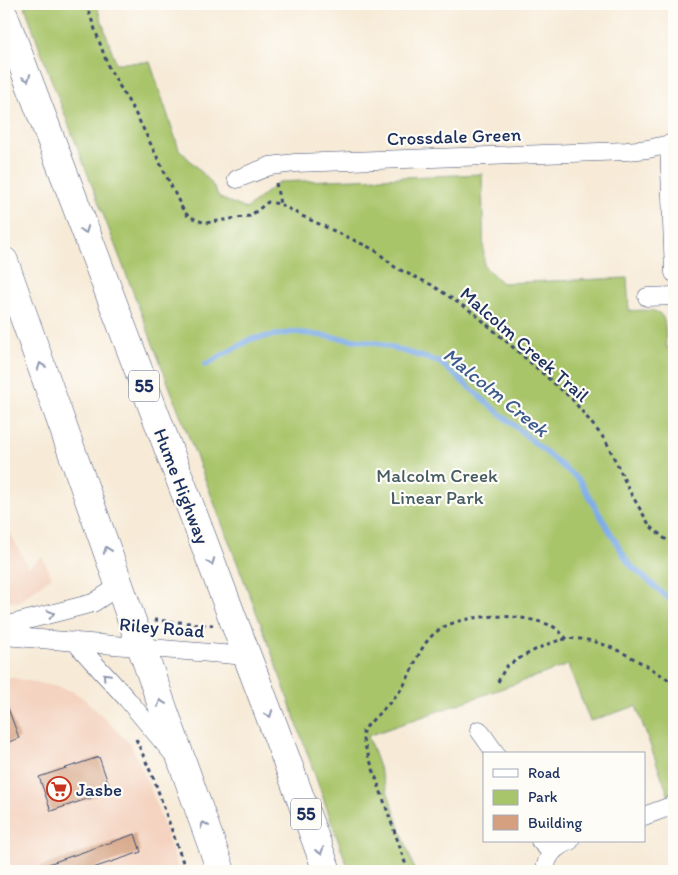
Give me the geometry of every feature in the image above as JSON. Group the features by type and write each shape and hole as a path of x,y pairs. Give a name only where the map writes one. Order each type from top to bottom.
{"highway":[{"name":"Hume Highway","path":"4,16 327,871"},
{"path":"4,261 221,871"}],"street":[{"name":"Crossdale Green","path":"237,179 270,166 295,163 648,149 672,144"},
{"path":"672,144 674,273"},
{"path":"647,297 674,296"},
{"name":"Riley Road","path":"4,626 94,603 119,586"},
{"name":"Riley Road","path":"4,636 247,656"},
{"path":"74,641 127,698 183,766"},
{"path":"479,730 495,752"},
{"path":"646,815 674,806"},
{"path":"546,871 548,859 546,847 558,847 568,842"}],"path":[{"name":"Malcolm Creek Trail","path":"86,4 108,66 138,118 182,208 188,216 205,223 250,216 268,202 280,204 375,250 396,268 432,285 475,314 572,399 606,441 630,492 650,526 671,544 674,544"},
{"path":"408,871 362,740 363,731 400,692 425,643 442,628 450,624 488,617 517,617 553,626 566,639"},
{"path":"498,682 508,665 552,643 566,639 583,640 610,647 674,683"},
{"path":"133,733 156,782 186,871"}],"shaded area":[{"path":"4,525 28,567 42,557 52,577 18,602 4,601"},
{"path":"4,676 72,691 92,706 131,745 152,792 179,871 4,871"}],"green space":[{"name":"Malcolm Creek Linear Park","path":"24,4 96,4 116,63 150,62 179,149 210,181 220,198 246,209 279,182 482,174 484,266 502,283 627,278 629,311 650,310 661,315 664,319 666,347 674,347 674,796 669,797 636,706 590,721 568,665 368,736 415,871 349,871 270,648"}],"building":[{"path":"4,701 19,738 4,744"},
{"path":"99,757 111,791 51,811 39,777"},
{"path":"135,834 141,852 84,871 34,871 34,869"}],"waterway":[{"name":"Malcolm Creek","path":"205,365 251,339 295,332 377,343 439,362 580,481 629,564 674,603"}],"place":[{"name":"Jasbe","path":"59,789"}]}
